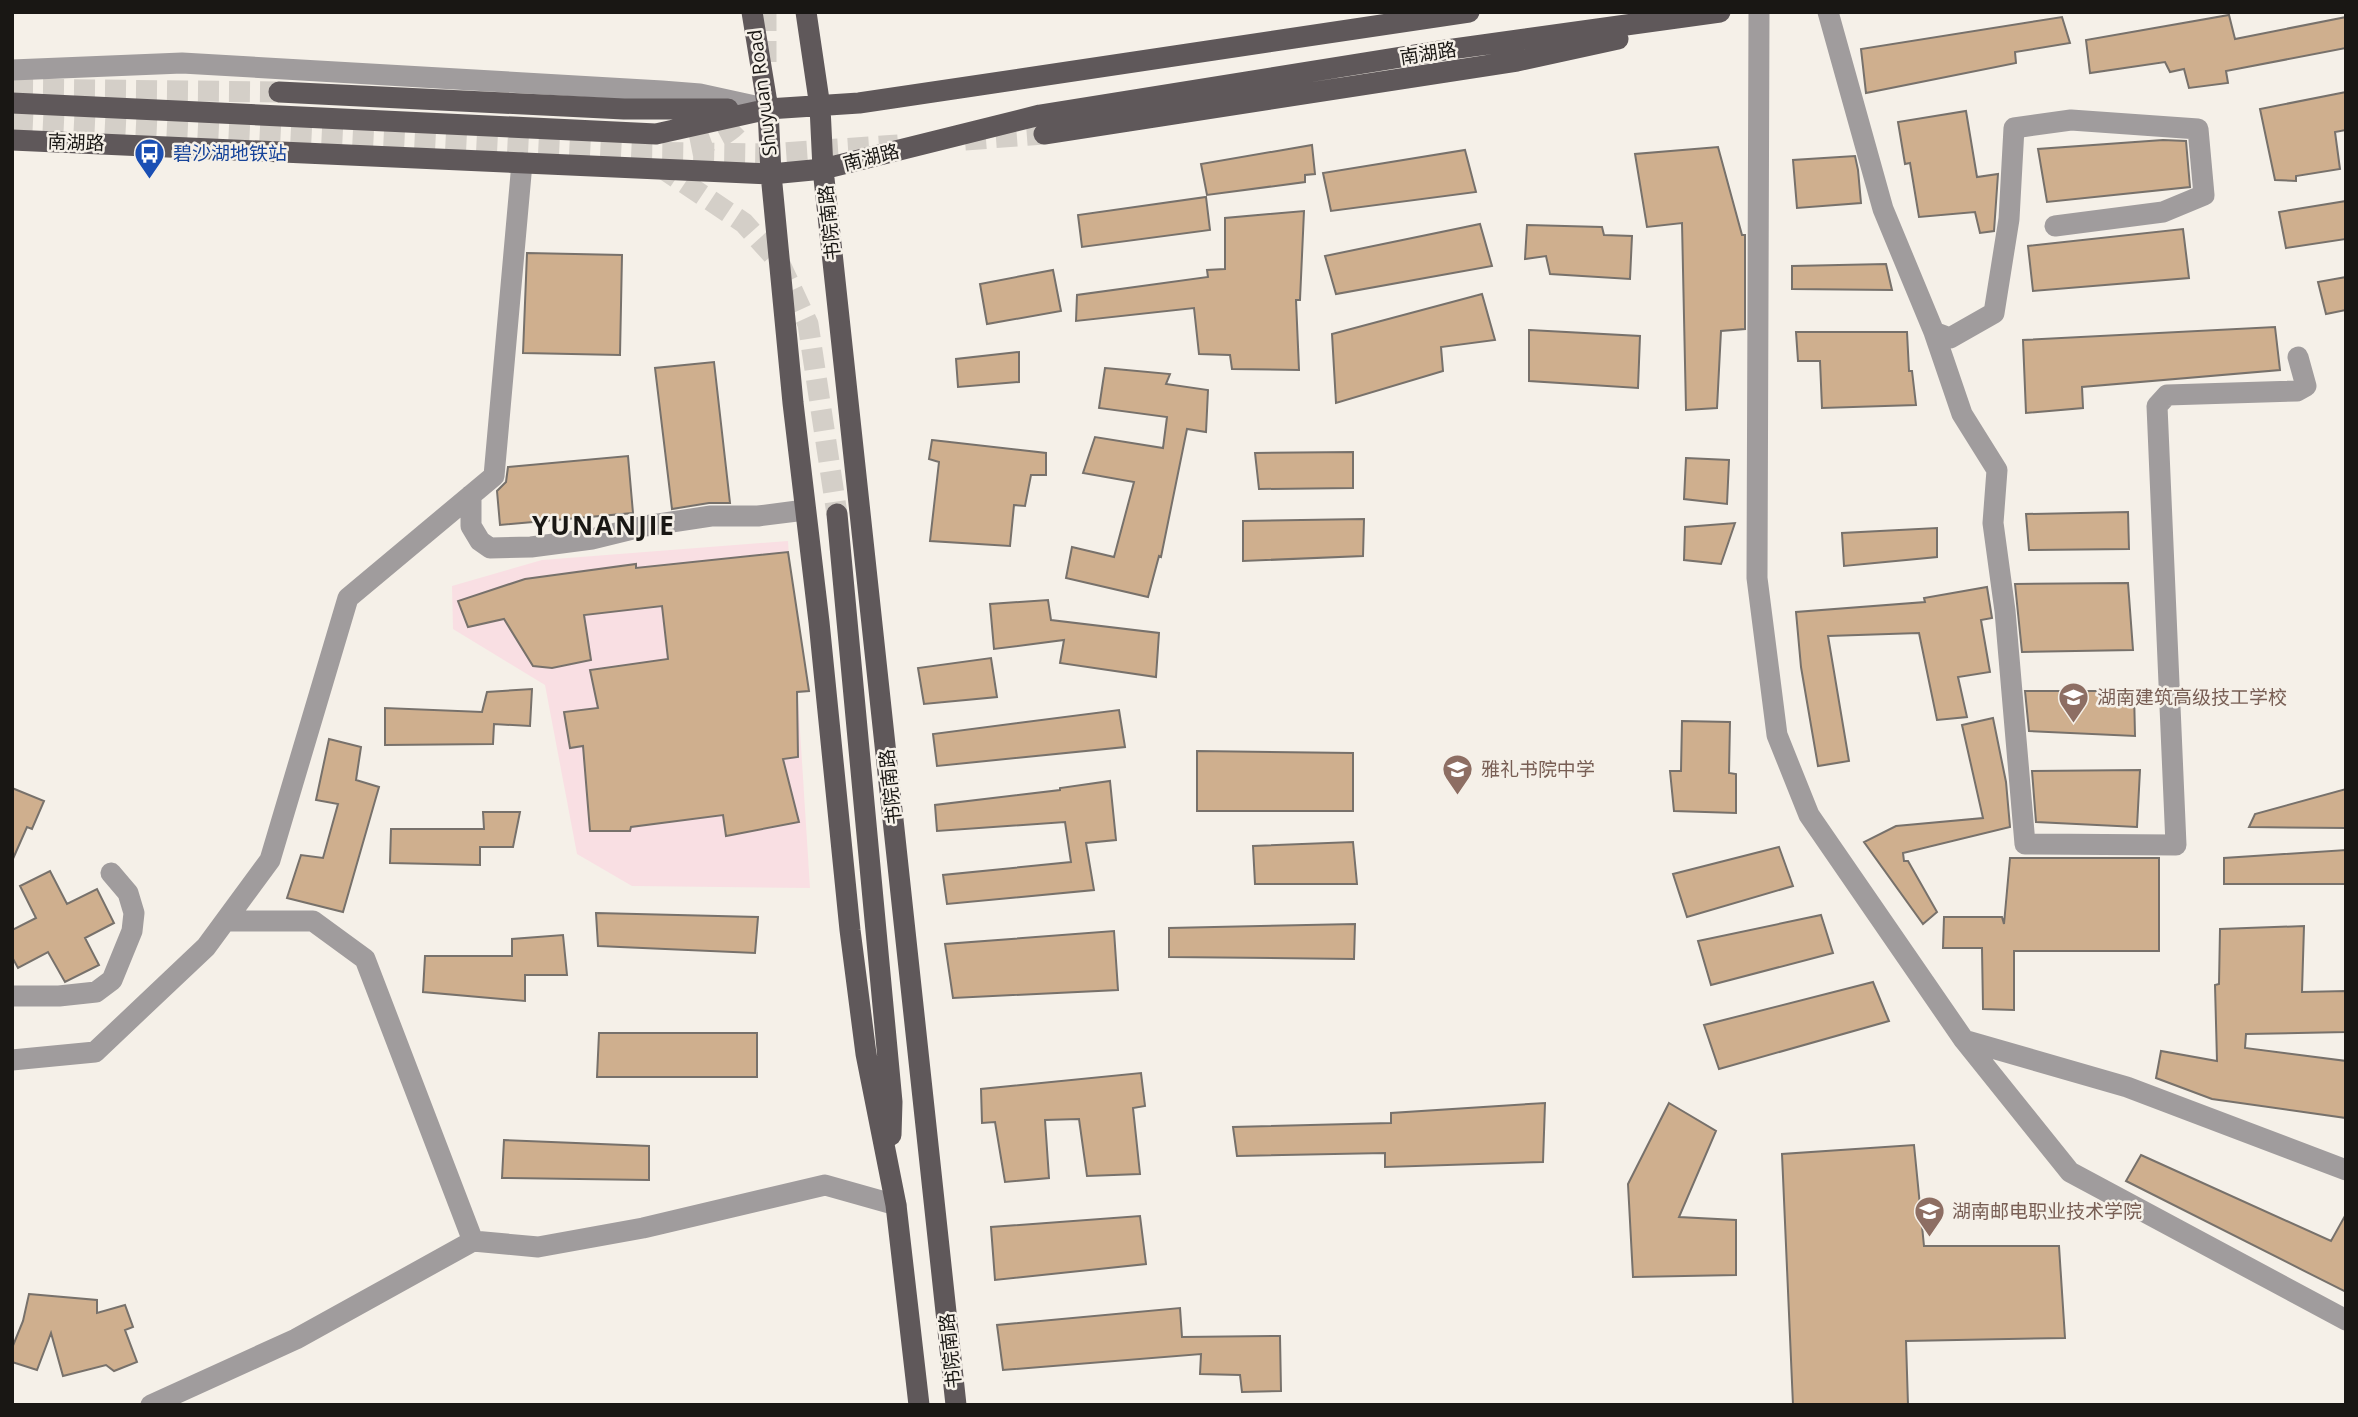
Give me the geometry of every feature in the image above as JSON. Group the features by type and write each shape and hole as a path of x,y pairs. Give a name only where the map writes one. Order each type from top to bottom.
{"main road":[{"name":"Shuyuan Road","path":"752,12 768,110 771,174"},
{"path":"806,12 820,107"},
{"name":"南湖路","path":"12,103 656,134 768,110 872,102 1469,12"},
{"path":"1044,134 1517,61 1651,32 1717,13"},
{"name":"南湖路","path":"12,140 771,174 823,169 1040,115 1445,50 1717,13"},
{"path":"279,92 624,108 768,110"},
{"name":"书院南路","path":"820,107 823,169 956,1405"},
{"name":"书院南路","path":"771,174 851,944 866,1054 896,1205 919,1405"},
{"path":"837,514 892,1102 890,1170"}],"street":[{"path":"1759,12 1757,578 1777,734 1809,815 1964,1040 2070,1172 2346,1320"},
{"path":"1828,12 1883,209 1934,332 1962,414 1997,470 1993,523 2005,611 2025,844 2176,845 2157,405 2167,395 2297,391 2306,386 2298,357"},
{"path":"12,70 181,63 700,94 768,110"},
{"path":"1934,332 1950,338 1994,313 2009,219 2014,128 2071,120 2198,129 2204,195 2163,212 2055,226"},
{"path":"12,1060 95,1052 206,947 270,860 348,598 494,476 522,163"},
{"path":"471,495 471,526 480,541 490,548 531,547 592,539 645,526 711,516 758,516 806,510"},
{"path":"12,996 59,996 96,992 111,980 131,931 134,914 128,893 111,873"},
{"path":"225,921 313,921 365,958 472,1241"},
{"path":"1964,1040 2127,1087 2346,1170"},
{"path":"151,1405 296,1339 472,1241 537,1247 643,1228 825,1185 896,1205"}],"shaded area":[{"path":"788,541 810,888 632,886 577,854 545,685 453,629 452,586 542,560"}],"building":[{"path":"2229,15 2235,39 2346,17 2346,48 2226,71 2228,83 2189,88 2184,69 2170,72 2165,62 2090,73 2086,40"},
{"path":"2062,17 2070,43 2015,52 2016,63 1866,93 1861,49"},
{"path":"2346,92 2346,130 2335,132 2340,169 2296,176 2296,181 2275,180 2260,109"},
{"path":"1966,111 1977,177 1998,174 1994,231 1980,233 1975,212 1919,217 1910,163 1905,164 1898,122"},
{"path":"2163,140 2186,141 2190,187 2047,202 2038,149"},
{"path":"1312,145 1315,174 1305,175 1305,182 1207,195 1201,164"},
{"path":"1718,147 1742,235 1745,235 1745,329 1721,331 1717,408 1686,410 1682,223 1647,227 1635,154"},
{"path":"1465,150 1476,192 1331,211 1323,173"},
{"path":"1855,156 1861,203 1797,208 1793,160"},
{"path":"1206,197 1210,230 1082,247 1078,215"},
{"path":"2346,201 2346,239 2286,248 2279,212"},
{"path":"1304,211 1300,300 1296,300 1299,370 1232,369 1230,355 1199,354 1194,308 1076,321 1077,295 1208,277 1207,270 1225,269 1225,218"},
{"path":"1480,224 1492,266 1336,294 1325,256"},
{"path":"1527,225 1602,227 1604,235 1632,236 1630,279 1550,274 1546,256 1525,259"},
{"path":"2183,229 2189,278 2033,291 2028,246"},
{"path":"527,253 622,255 620,355 523,353"},
{"path":"1886,264 1892,290 1792,289 1792,266"},
{"path":"1053,270 1061,311 987,324 980,284"},
{"path":"2346,277 2346,310 2326,314 2318,282"},
{"path":"1482,294 1495,340 1441,347 1443,371 1336,403 1332,334"},
{"path":"2275,327 2280,370 2082,387 2083,408 2026,413 2023,340"},
{"path":"1529,330 1640,336 1638,388 1529,381"},
{"path":"1796,332 1907,332 1909,371 1912,371 1916,405 1822,408 1820,361 1798,361"},
{"path":"1019,352 1019,382 958,387 956,359"},
{"path":"714,362 730,503 709,503 672,509 655,368"},
{"path":"1105,368 1170,374 1166,384 1208,390 1206,432 1187,429 1161,557 1159,556 1148,597 1066,578 1072,547 1114,557 1134,482 1083,473 1095,437 1163,448 1167,417 1099,408"},
{"path":"932,440 1046,453 1046,475 1031,475 1025,506 1014,505 1010,546 930,541 939,462 929,459"},
{"path":"1353,452 1353,488 1259,489 1255,453"},
{"path":"628,456 633,513 500,525 497,491 506,482 508,467"},
{"path":"1686,458 1729,460 1727,504 1684,499"},
{"path":"2128,512 2129,549 2029,550 2026,514"},
{"path":"1364,519 1363,556 1243,561 1243,521"},
{"path":"1735,523 1721,564 1684,560 1685,527"},
{"path":"1937,528 1937,557 1844,566 1842,533"},
{"path":"788,552 809,691 797,692 798,757 783,759 799,822 726,836 723,815 631,827 630,831 590,831 583,746 570,748 564,712 598,708 590,670 668,659 662,606 584,615 591,660 552,668 533,666 504,619 468,627 458,601 525,579 636,564 636,568"},
{"path":"2128,583 2133,650 2022,652 2015,584"},
{"path":"1987,587 1992,618 1981,620 1990,672 1958,677 1967,717 1937,720 1919,633 1828,636 1849,761 1818,766 1801,667 1796,612 1925,602 1924,598"},
{"path":"1048,600 1051,620 1159,633 1156,677 1060,663 1064,640 994,649 990,604"},
{"path":"991,658 997,697 924,704 918,668"},
{"path":"532,689 530,726 494,724 493,744 385,745 385,708 482,712 487,692"},
{"path":"2025,691 2134,691 2135,736 2029,731"},
{"path":"1119,710 1125,747 937,766 933,734"},
{"path":"1993,718 2006,782 2010,827 1903,853 1904,861 1908,861 1937,912 1923,924 1864,842 1896,826 1983,818 1962,725"},
{"path":"1682,721 1730,722 1729,773 1736,774 1736,813 1674,811 1670,771 1681,771"},
{"path":"329,739 361,747 356,780 379,787 343,912 287,898 301,855 323,858 338,804 316,800"},
{"path":"1197,751 1353,753 1353,811 1197,811"},
{"path":"2140,770 2137,827 2036,822 2032,771"},
{"path":"1110,781 1116,840 1086,843 1094,890 947,904 943,875 1071,862 1065,822 937,831 935,805 1060,790"},
{"path":"12,788 44,801 32,829 27,827 12,861"},
{"path":"2346,789 2346,828 2249,827 2255,814"},
{"path":"483,812 520,812 513,847 480,847 480,865 390,863 391,829 484,829"},
{"path":"1353,842 1357,884 1255,884 1253,846"},
{"path":"1779,847 1793,886 1687,917 1673,874"},
{"path":"2346,850 2346,884 2224,884 2224,858"},
{"path":"2010,858 2159,858 2159,951 2014,951 2014,1010 1983,1009 1982,948 1943,948 1944,917 2002,917 2004,924"},
{"path":"50,871 67,904 97,889 114,923 85,938 99,965 65,982 48,952 18,968 12,957 12,930 36,918 20,886"},
{"path":"596,913 758,917 755,953 598,946"},
{"path":"1821,915 1833,953 1711,985 1698,941"},
{"path":"1355,924 1354,959 1169,957 1169,928"},
{"path":"2304,926 2302,992 2346,991 2346,1032 2246,1034 2245,1048 2346,1061 2346,1118 2212,1099 2156,1078 2161,1051 2217,1061 2215,985 2219,984 2220,929"},
{"path":"1114,931 1118,990 953,998 945,944"},
{"path":"563,935 567,975 525,975 525,1001 423,992 425,956 512,956 512,939"},
{"path":"1873,982 1889,1021 1719,1069 1704,1025"},
{"path":"599,1033 757,1033 757,1077 597,1077"},
{"path":"1141,1073 1145,1106 1133,1108 1140,1174 1087,1176 1079,1119 1045,1120 1049,1178 1005,1182 995,1122 982,1123 981,1089"},
{"path":"1545,1103 1543,1162 1385,1167 1385,1153 1237,1156 1233,1127 1391,1123 1391,1113"},
{"path":"1669,1103 1716,1131 1679,1217 1736,1220 1736,1275 1633,1277 1628,1184"},
{"path":"504,1140 649,1146 649,1180 502,1178"},
{"path":"1914,1145 1924,1246 2059,1246 2065,1338 1906,1341 1908,1405 1793,1405 1782,1154"},
{"path":"2141,1155 2331,1241 2346,1214 2346,1292 2126,1181"},
{"path":"1140,1216 1146,1264 995,1280 991,1227"},
{"path":"29,1294 97,1300 97,1313 125,1305 133,1327 125,1330 137,1362 114,1371 106,1365 63,1376 51,1333 37,1370 12,1362 12,1348 23,1321"},
{"path":"1180,1308 1182,1337 1280,1336 1281,1391 1242,1392 1240,1375 1200,1374 1201,1354 1003,1370 997,1325"}],"tunnel":[{"path":"766,12 766,62"},
{"path":"12,89 279,92"},
{"path":"691,146 711,141 726,133 752,106"},
{"path":"12,121 637,152 766,154 898,145"},
{"path":"965,140 1044,134"},
{"path":"659,166 744,223 779,262 808,324 837,514"}],"place":[{"name":"碧沙湖地铁站","path":"150,180"},
{"name":"湖南建筑高级技工学校","path":"2074,724"},
{"name":"雅礼书院中学","path":"1458,796"},
{"name":"湖南邮电职业技术学院","path":"1929,1238"}],"district":[{"name":"YUNANJIE","path":"604,525"}]}
